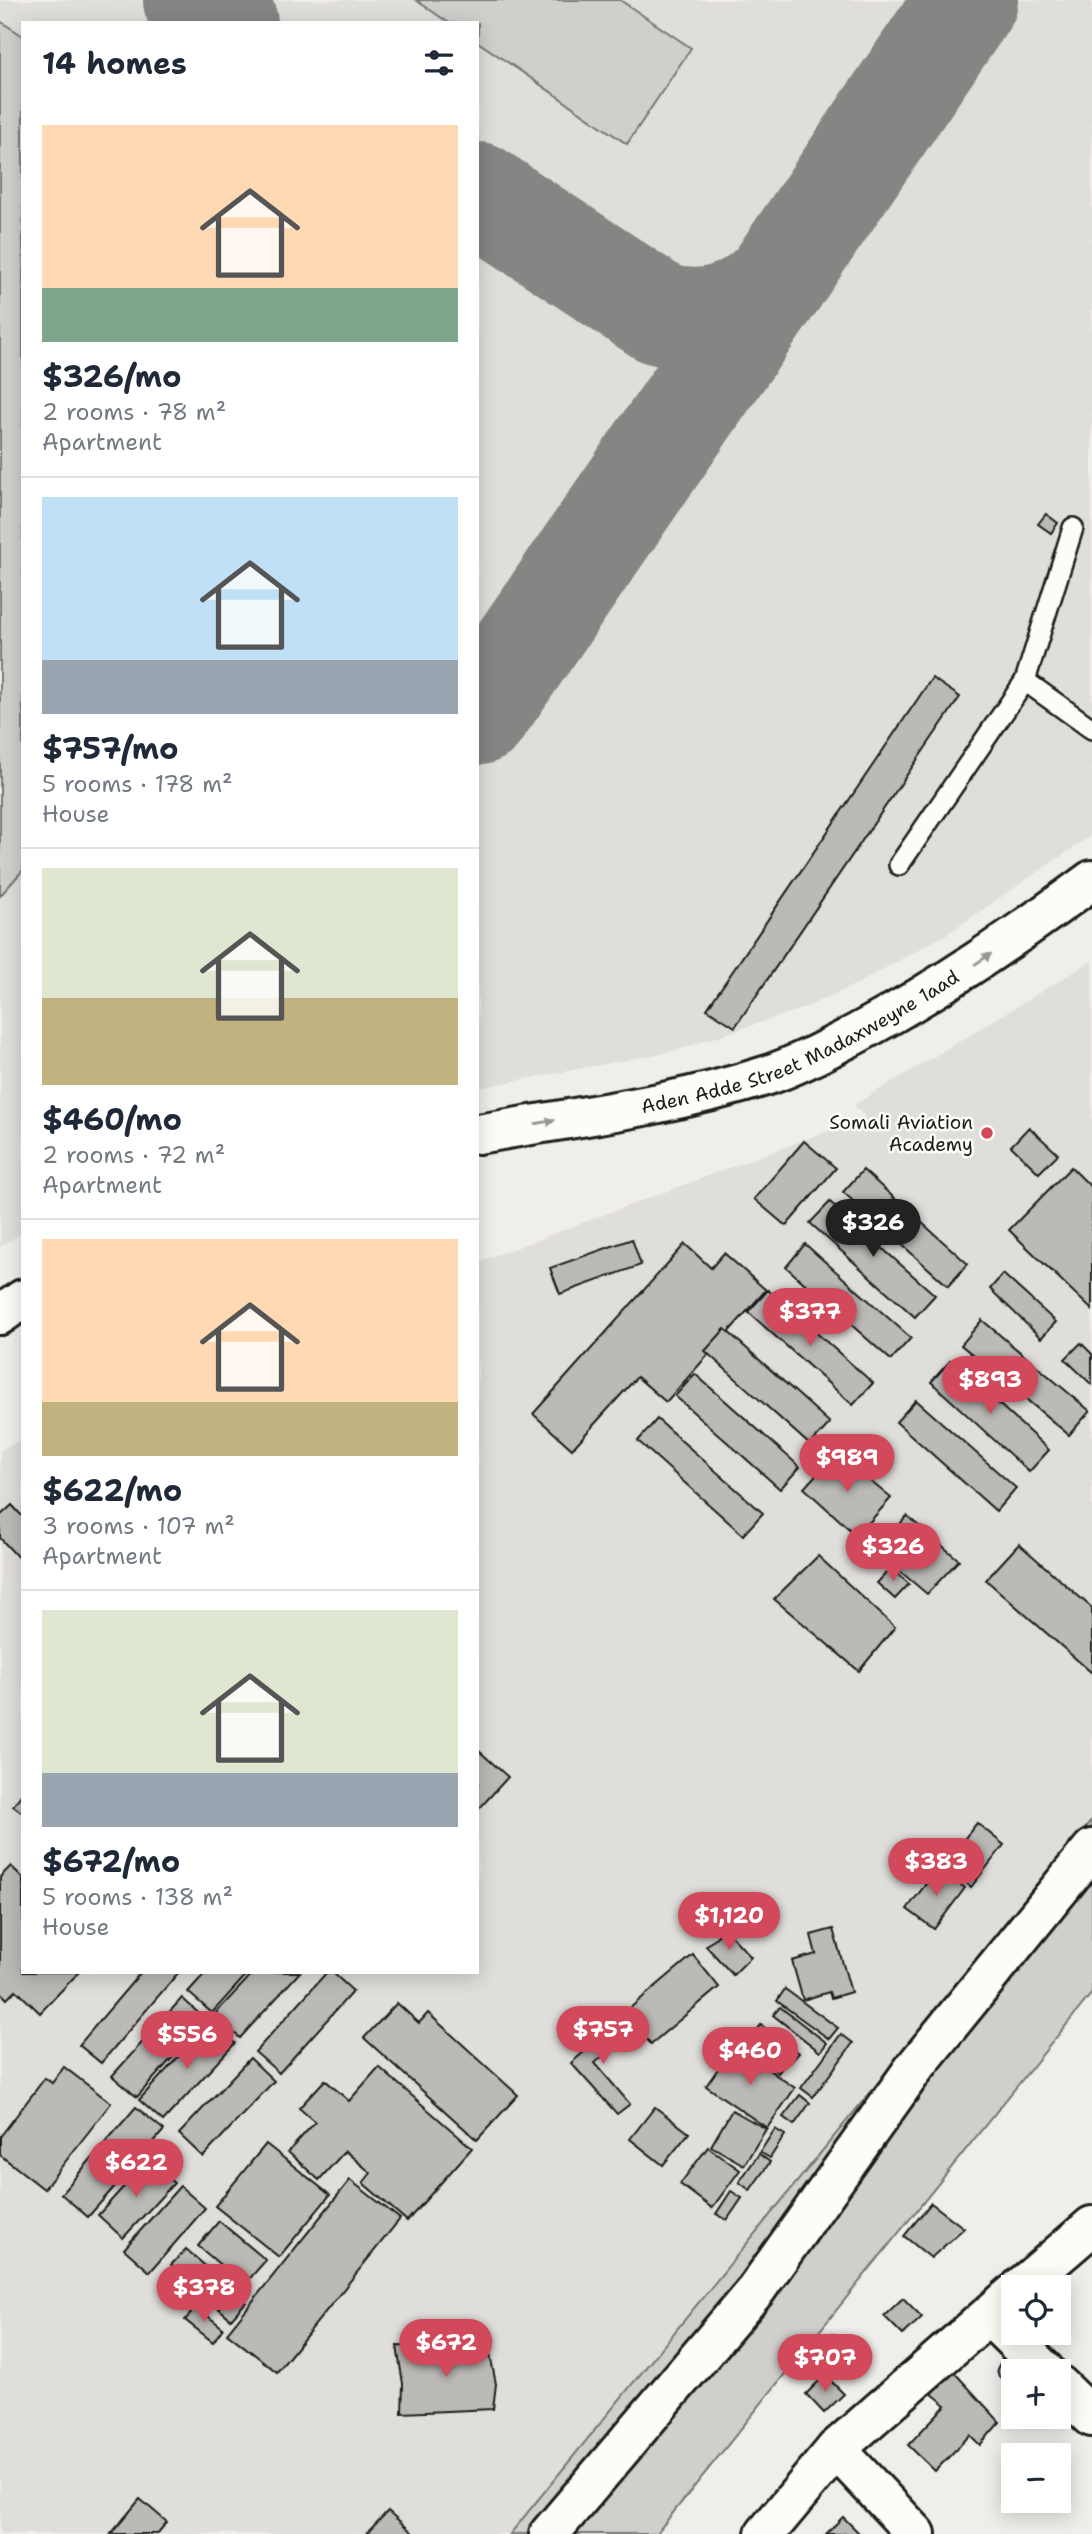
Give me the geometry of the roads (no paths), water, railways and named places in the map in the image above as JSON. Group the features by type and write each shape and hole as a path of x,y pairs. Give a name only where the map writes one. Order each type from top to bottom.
{"street":[{"name":"Aden Adde Street Madaxweyne 1aad","path":"479,1134 710,1092 767,1076 826,1050 909,1006 985,958 1092,880"},
{"path":"0,1315 21,1301"},
{"path":"549,2534 756,2290 915,2067 1092,1849"},
{"path":"1035,2275 1092,2226"},
{"path":"765,2534 835,2449 1001,2305"},
{"path":"1071,2397 1092,2417"},
{"path":"835,2449 916,2534"}],"lane":[{"path":"899,865 1025,681 1073,528"},
{"path":"1025,681 1092,729"}],"place":[{"name":"Somali Aviation Academy","path":"987,1133"}]}
